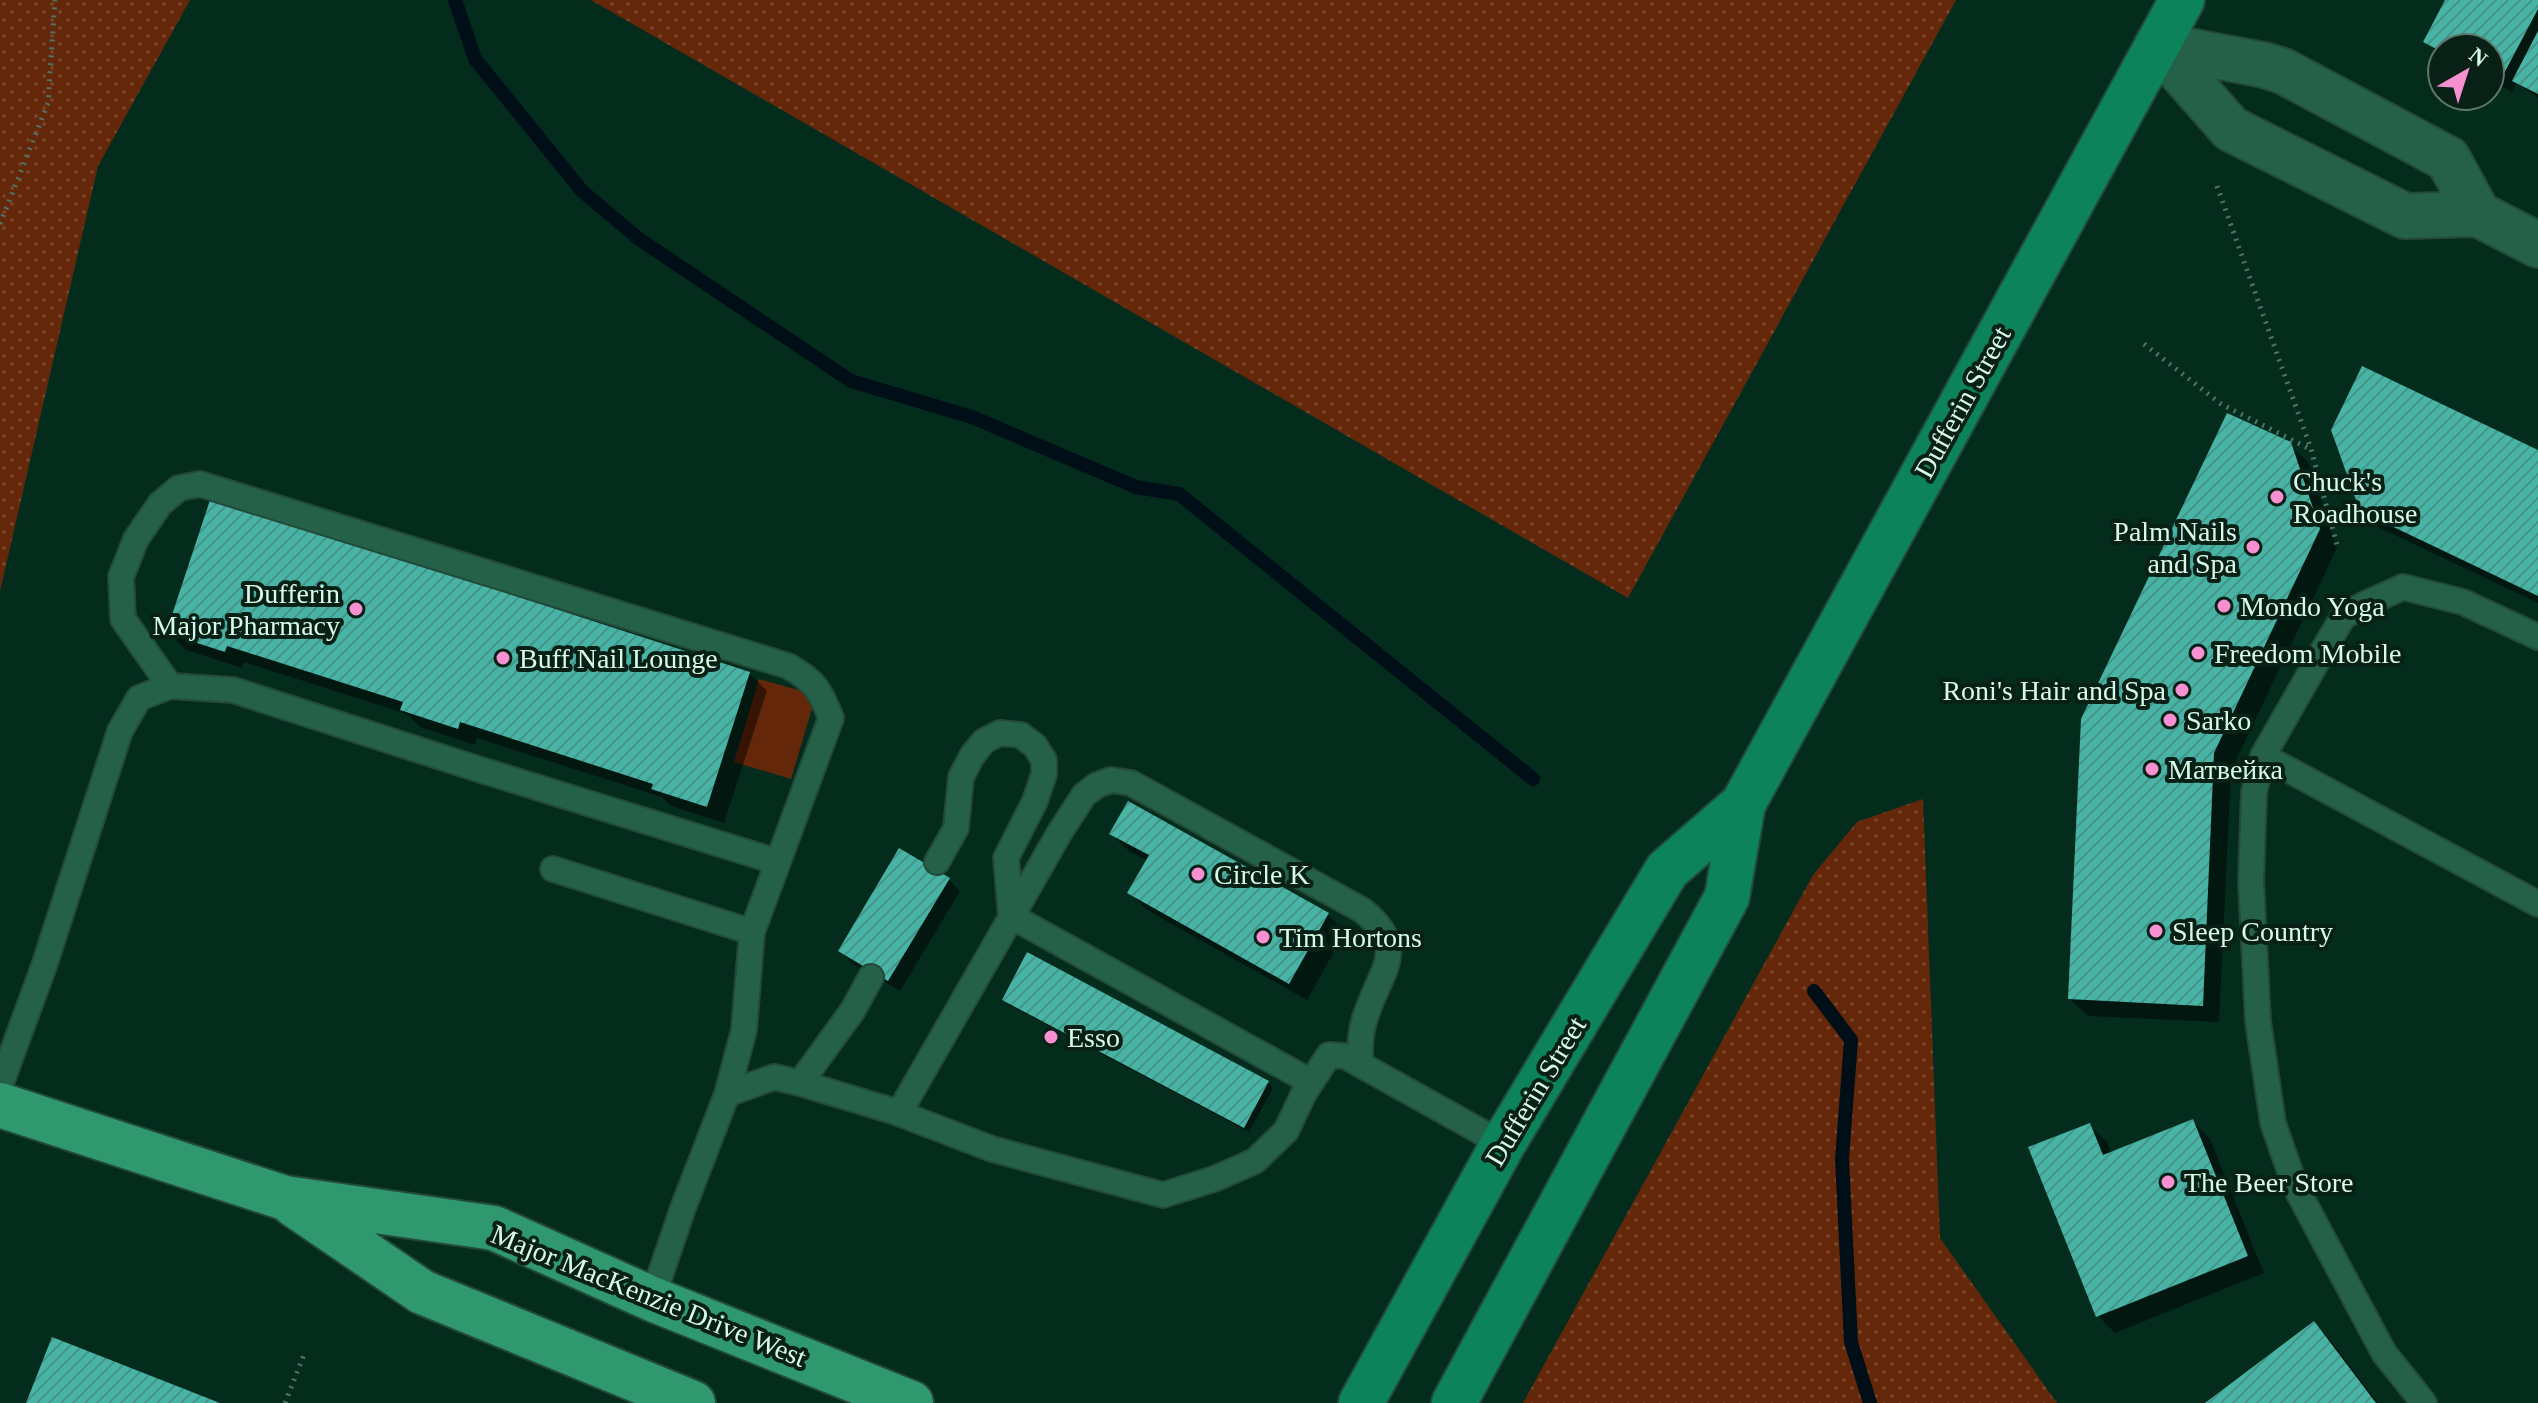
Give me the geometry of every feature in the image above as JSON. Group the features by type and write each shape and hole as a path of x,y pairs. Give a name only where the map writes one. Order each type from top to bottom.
{"main road":[{"name":"Dufferin Street","path":"1454,1403 1727,897 1743,804 2182,0"},
{"name":"Dufferin Street","path":"1361,1403 1503,1144 1667,870 1743,804"},
{"name":"Major MacKenzie Drive West","path":"0,1105 285,1198 494,1228 652,1299 911,1403"},
{"name":"Major MacKenzie Drive West","path":"285,1198 422,1292 632,1392 693,1403"}],"street":[{"path":"2157,45 2231,129 2405,216 2478,214 2538,245"},
{"path":"2157,45 2283,71 2448,159 2478,214"}],"lane":[{"path":"170,686 123,619 121,577 136,539 160,504 179,488 200,484 776,662 810,678 822,695 831,718 752,932 744,1030 727,1094 652,1299"},
{"path":"2424,1403 2384,1353 2295,1186 2273,1123 2258,1021 2251,881 2254,792 2263,756 2343,617 2403,587 2463,602 2538,637"},
{"path":"0,1086 44,966 120,731 139,698 170,686 233,690 778,862"},
{"path":"937,862 956,828 961,777 972,756 984,741 1000,733 1021,735 1035,746 1044,760 1044,774 1035,801 1006,858 1011,916"},
{"path":"2263,756 2538,904"},
{"path":"899,1113 1084,795 1111,780 1131,783 1362,910 1385,932 1387,963 1366,1013 1360,1042 1360,1064"},
{"path":"553,869 752,932"},
{"path":"1011,916 1311,1082"},
{"path":"800,1083 853,1010 871,977"},
{"path":"727,1094 774,1077 800,1083 899,1113 992,1149 1163,1195 1214,1179 1255,1161 1286,1131 1329,1055 1345,1056 1503,1144"}],"path":[{"path":"0,224 48,103 55,0"},
{"path":"2217,186 2311,449 2337,545"},
{"path":"2144,344 2221,404 2311,449"},
{"path":"285,1403 305,1352"}],"shaded area":[{"path":"0,0 190,0 98,166 0,591"},
{"path":"591,0 1956,0 1628,598"},
{"path":"759,679 816,695 791,779 734,762"},
{"path":"1923,799 1940,1238 2057,1403 1523,1403 1813,875 1857,822"}],"building":[{"path":"2445,0 2538,0 2538,9 2506,70 2506,32 2428,32"},
{"path":"2538,31 2538,94 2512,81"},
{"path":"2362,366 2538,450 2538,596 2360,511 2331,430"},
{"path":"2227,413 2291,442 2320,529 2214,753 2203,1006 2068,999 2081,719"},
{"path":"211,497 750,672 707,807 651,789 653,784 460,722 458,729 400,710 403,702 227,646 225,652 166,633"},
{"name":"Circle K","path":"1128,801 1329,913 1289,984 1127,893 1149,855 1109,834"},
{"path":"899,848 950,878 888,981 838,951"},
{"path":"1027,952 1269,1081 1244,1128 1002,1000"},
{"path":"2193,1119 2248,1256 2096,1317 2028,1147 2090,1123 2103,1155"},
{"path":"2314,1321 2376,1403 2205,1403"},
{"path":"52,1337 220,1403 26,1403"}],"waterway":[{"path":"455,0 475,59 582,191 639,239 851,381 972,417 1136,487 1179,494 1533,779"},
{"path":"1814,991 1851,1040 1842,1159 1851,1342 1870,1403"}],"place":[{"name":"Chuck's Roadhouse","path":"2277,497"},
{"name":"Palm Nails and Spa","path":"2253,547"},
{"name":"Mondo Yoga","path":"2224,606"},
{"name":"Dufferin Major Pharmacy","path":"356,609"},
{"name":"Freedom Mobile","path":"2198,653"},
{"name":"Buff Nail Lounge","path":"503,658"},
{"name":"Roni's Hair and Spa","path":"2182,690"},
{"name":"Sarko","path":"2170,720"},
{"name":"Матвейка","path":"2152,769"},
{"name":"Circle K","path":"1198,874"},
{"name":"Sleep Country","path":"2156,931"},
{"name":"Tim Hortons","path":"1263,937"},
{"name":"Esso","path":"1051,1037"},
{"name":"The Beer Store","path":"2168,1182"}]}
